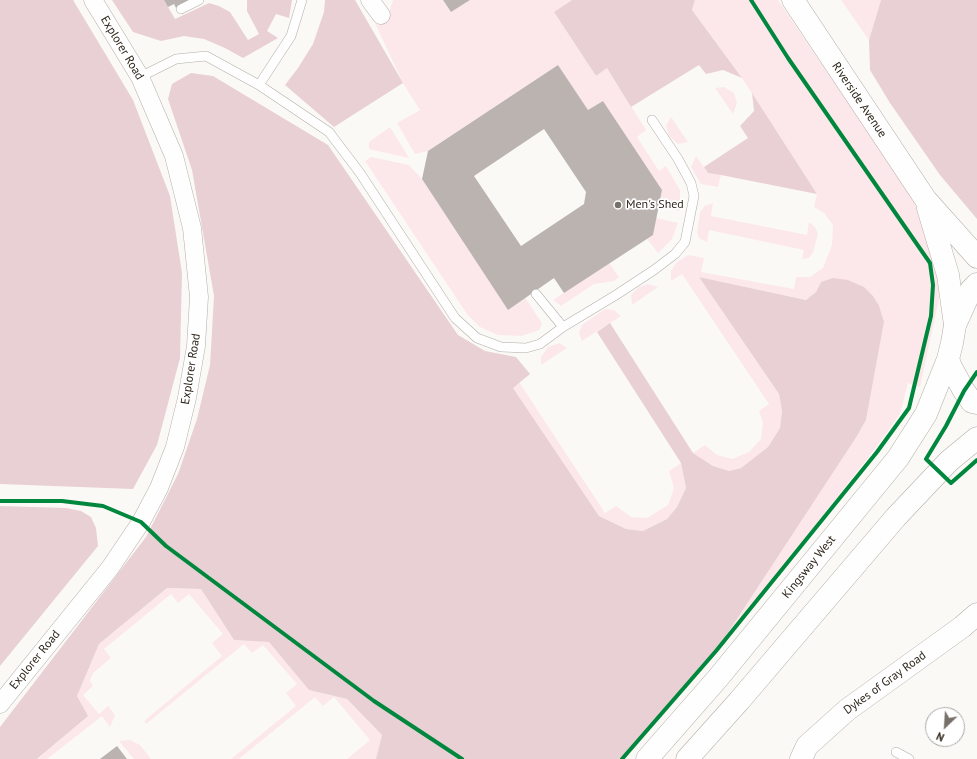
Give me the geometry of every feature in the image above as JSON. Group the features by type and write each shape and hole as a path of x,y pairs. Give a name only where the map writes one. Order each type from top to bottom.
{"main road":[{"name":"Riverside Avenue","path":"793,0 926,200 977,257"},
{"name":"Riverside Avenue","path":"926,200 948,274 955,325"},
{"path":"955,325 971,290 977,284"},
{"name":"Kingsway West","path":"647,759 718,678 898,458 926,414 948,359 955,325"},
{"path":"948,359 964,390 972,402 977,403"},
{"path":"688,759 896,517 949,461 977,438"},
{"name":"Dykes of Gray Road","path":"801,759 807,746 847,710 962,627 977,614"}],"street":[{"name":"Explorer Road","path":"0,704 110,568 141,522 159,488 175,447 188,398 196,346 199,297 192,228 174,156 140,77 93,0"},
{"path":"370,0 381,15"}],"lane":[{"path":"181,9 199,0"},
{"path":"259,85 291,36 302,0"},
{"path":"140,77 176,59 206,56 259,85 329,132 360,173 455,318 477,338 501,347 526,348 540,344 563,327 654,270 675,254 685,242 694,196 691,183 678,159 652,120"},
{"path":"536,294 563,327"},
{"path":"896,752 909,759"}],"shaded area":[{"path":"0,0 73,0 133,100 170,196 182,273 180,358 157,445 133,489 0,484"},
{"path":"112,0 164,0 175,19 209,3 230,12 248,40 259,34 247,11 247,0 292,0 289,18 276,14 267,31 278,38 243,58 204,39 184,36 161,41 133,32"},
{"path":"325,0 355,0 403,83 334,127 285,85 313,44 324,12"},
{"path":"393,0 443,0 451,12 470,0 572,0 554,12 596,76 607,68 646,130 637,137 659,171 666,166 680,190 680,211 659,207 662,190 603,101 588,110 558,65 428,151 415,154 397,123 420,110 403,83 375,23 389,13"},
{"path":"572,0 695,0 692,10 742,78 723,70 706,74 699,65 631,107 607,68 596,76 554,12"},
{"path":"695,0 778,0 912,197 936,257 939,299 920,387 908,383 900,414 875,449 716,651 866,420 884,322 821,282 816,292 806,300 699,277 779,394 782,411 780,428 768,447 741,468 729,471 713,466 693,453 705,445 717,455 732,459 749,452 761,439 763,422 759,411 769,404 682,274 671,281 671,271 676,263 688,255 704,258 701,272 794,289 796,277 810,277 823,268 832,245 833,225 824,213 814,207 817,194 742,78 692,10"},
{"path":"841,0 881,0 869,40"},
{"path":"881,0 977,0 977,219 940,175 890,103 870,70 869,40"},
{"path":"191,73 213,76 328,145 458,335 485,351 516,357 530,374 513,388 599,516 626,529 643,531 667,519 677,507 686,488 681,463 597,332 610,323 693,453 713,466 729,471 741,468 768,447 780,428 782,411 779,394 699,277 806,300 816,292 821,282 833,278 848,280 864,287 873,296 879,306 884,322 866,420 716,651 622,759 376,759 382,735 347,699 309,690 269,642 234,640 201,589 167,588 99,644 77,696 88,716 37,759 0,759 0,727 146,537 178,474 197,419 210,365 214,296 192,170 168,99 172,84"},
{"path":"724,87 734,93 737,103 733,114 715,88"},
{"path":"752,93 817,194 708,173 704,167 748,138 740,126 754,111"},
{"path":"671,117 688,142 678,144 669,136 666,126"},
{"path":"390,127 409,158 369,149 369,142"},
{"path":"696,156 708,173 721,174 718,187 701,184 691,167"},
{"path":"371,157 409,165 422,179 508,309 525,298 542,323 539,330 521,336 498,335 480,327 467,314 365,161"},
{"path":"713,203 711,216 807,235 809,222 815,227 818,234 813,252 809,258 802,259 804,250 709,230 707,242 700,239 697,233 700,212 705,206"},
{"path":"656,218 678,223 672,239 658,253 647,239 653,235"},
{"path":"609,263 619,277 614,281 594,284 561,306 553,300"},
{"path":"648,284 658,287 632,305 631,295 639,287"},
{"path":"605,309 614,310 621,316 582,341 579,333 582,325"},
{"path":"560,343 567,348 541,365 541,357 548,347"},
{"path":"519,382 605,513 616,506 631,517 647,518 668,505 674,488 669,471 681,463 686,488 677,507 667,519 643,531 626,529 599,516 512,387"},
{"path":"0,506 66,508 81,511 91,517 96,528 98,546 0,666"},
{"path":"167,588 201,589 234,640 269,642 309,690 347,699 382,735 376,759 347,759 370,740 334,697 323,706 315,697 239,759 231,759 296,706 286,693 297,684 263,645 252,653 244,644 146,724 144,721 222,656 212,643 223,634 189,594 178,603 171,594 104,649 111,658 93,673 90,680 93,686 83,695 99,714 108,706 115,715 110,727 102,716 47,759 38,759 87,716 77,696 99,644"},
{"path":"130,740 140,745 151,759 134,759 119,741"}],"building":[{"path":"164,0 193,0 176,8 174,4 168,7"},
{"path":"443,0 470,0 451,12"},
{"path":"558,65 588,110 603,101 662,190 653,235 564,293 554,278 508,310 422,179 428,151","holes":["544,129 586,192 584,204 521,246 474,176"]},
{"path":"117,746 127,759 100,759"}],"cycle path":[{"path":"622,759 716,651 877,452 909,408 931,316 933,285 930,263 788,58 751,0"},
{"path":"977,372 964,391 946,426 926,459 951,483 977,460"},
{"path":"0,501 62,501 103,506 141,522 166,546 374,701 462,759"}],"place":[{"name":"Men's Shed","path":"618,205"}]}
